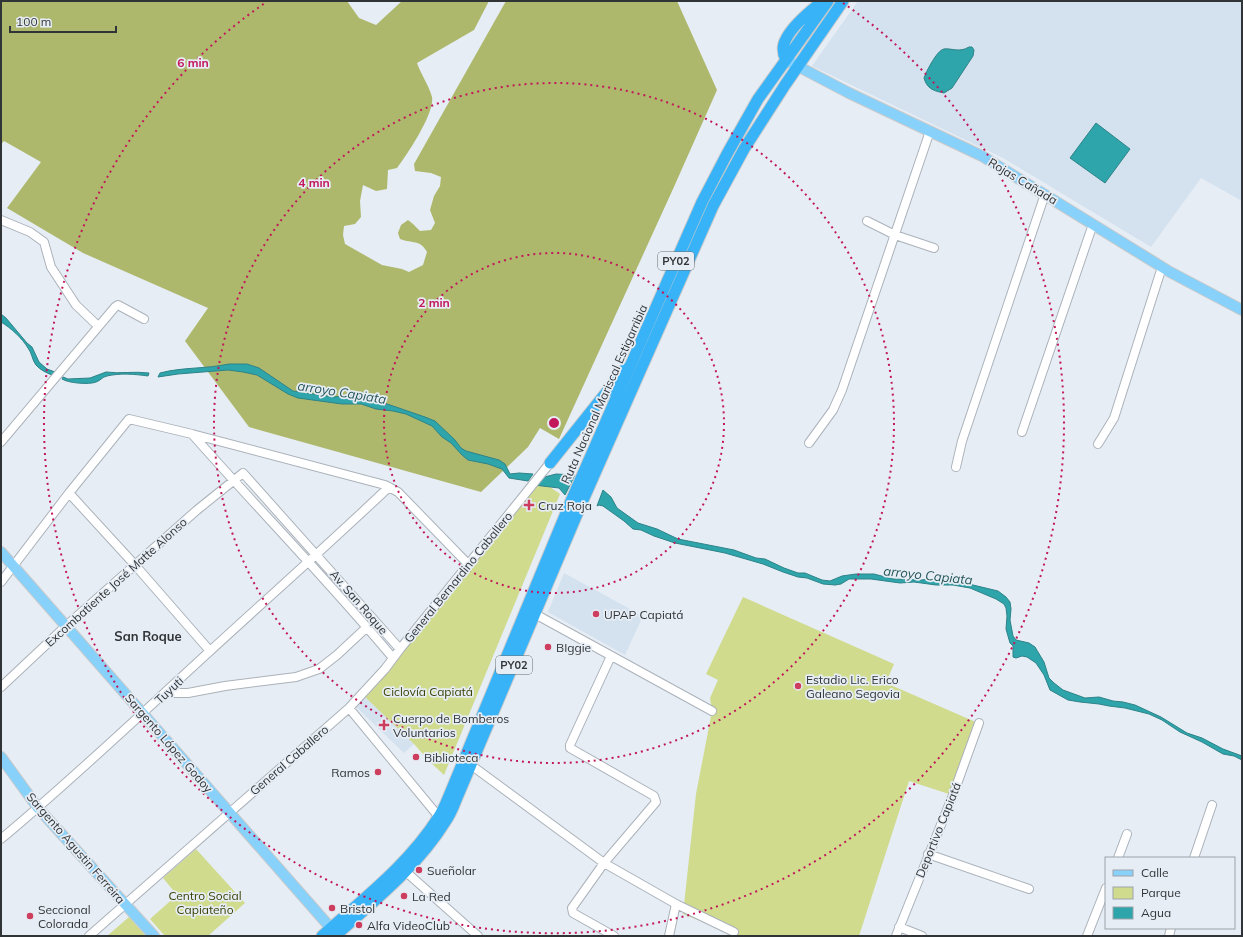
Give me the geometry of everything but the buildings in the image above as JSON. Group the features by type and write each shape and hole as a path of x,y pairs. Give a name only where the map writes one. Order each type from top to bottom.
{"highway":[{"path":"786,60 783,49 785,40 806,14 823,1"},
{"name":"Ruta Nacional Mariscal Estigarribia","path":"589,474 637,352 705,195 758,99 828,1"},
{"name":"Ruta Nacional Mariscal Estigarribia","path":"335,934 419,845 439,817 589,474 713,206 744,149 796,66 843,1"},
{"path":"550,463 623,372 637,352"},
{"name":"Ruta Nacional Mariscal Estigarribia","path":"322,936 335,934 405,871 425,850 446,822 535,614 576,504"}],"main road":[{"name":"Rojas Cañada","path":"786,60 930,132 982,156 1162,267 1242,310"},
{"name":"Sargento López Godoy","path":"1,552 335,934"},
{"name":"Sargento Agustin Ferreira","path":"1,757 38,808 154,936"}],"street":[{"path":"809,443 833,410 842,390 930,132"},
{"path":"956,467 962,441 1045,194"},
{"path":"1,220 30,232 44,242 51,267 76,305 98,326"},
{"path":"867,221 895,235 934,248"},
{"path":"1022,432 1093,224"},
{"path":"1098,444 1114,418 1162,267"},
{"path":"1,442 112,309 118,305 144,319"},
{"path":"1,582 69,492 129,419 192,434 389,487 398,492 468,564"},
{"path":"192,434 367,627 393,658"},
{"name":"General Bernardino Caballero","path":"393,658 550,463"},
{"name":"Av. San Roque","path":"234,481 243,473 400,649"},
{"name":"Excombatiente José Matte Alonso","path":"1,687 66,626 197,510 234,481"},
{"name":"Tuyuti","path":"1,839 38,808 143,713 317,555 389,487"},
{"path":"69,492 210,651"},
{"path":"535,614 712,711"},
{"path":"165,693 188,692 296,677 319,669 337,655 367,627"},
{"path":"611,656 570,748 654,796 656,802 604,864 572,908 573,913 614,936"},
{"name":"General Caballero","path":"89,936 349,708 385,669 393,658"},
{"path":"349,708 439,817"},
{"name":"Deportivo Capiatá","path":"896,936 953,795 979,723"},
{"path":"471,765 604,864 676,904 734,932"},
{"path":"1194,857 1212,805"},
{"path":"1118,857 1127,834"},
{"path":"928,854 1029,889"},
{"path":"405,871 478,936"},
{"path":"1087,936 1105,891"},
{"path":"669,936 676,904"},
{"path":"900,927 922,936"}],"shaded area":[{"path":"858,1 1242,1 1242,201 1201,178 1151,247 1003,158 812,66"},
{"name":"UPAP Capiatá","path":"564,573 643,616 625,655 548,612"},
{"name":"Cuerpo de Bomberos Voluntarios","path":"364,696 414,744 404,753 355,706"}],"green space":[{"path":"1,1 347,1 359,18 376,25 402,1 489,1 474,30 417,63 432,97 432,104 425,123 397,168 388,170 387,189 376,191 363,185 360,201 361,217 355,224 344,226 343,235 345,244 382,265 409,272 423,265 427,252 419,243 400,239 398,233 401,225 408,220 420,231 431,230 435,223 430,210 434,196 440,186 441,177 431,173 415,171 414,164 506,1 677,1 717,90 559,439 540,428 528,447 481,492 249,427 185,341 208,308 83,253 7,208 41,162 4,141 1,144"},
{"name":"Ciclovía Capiatá","path":"540,480 560,494 444,775 364,696"},
{"path":"743,597 894,664 886,683 978,723 952,795 909,781 859,936 737,936 683,914 696,794 712,711 710,698 718,680 706,674"},
{"name":"Centro Social Capiateño","path":"196,849 245,903 208,936 165,936 150,919 177,895 163,878"},
{"path":"129,917 146,936 107,936"}],"water":[{"path":"972,47 974,50 973,56 952,88 944,93 934,90 927,85 924,78 929,66 941,50 959,50"},
{"path":"1096,123 1130,149 1105,183 1070,158"},
{"path":"1,314 32,347 39,362 47,369 55,372 52,375 36,365 23,341 1,322"},
{"path":"229,364 247,364 259,368 293,391 334,397 352,395 364,396 425,417 435,421 455,440 461,448 466,451 499,460 505,464 510,474 533,474 528,481 509,478 502,469 488,464 468,460 432,426 406,414 376,409 361,404 342,404 298,398 288,394 257,375 228,370 158,377 160,373 168,371"},
{"path":"106,372 149,373 148,376 127,374 112,375 93,383 74,382 62,379 63,377 68,379 90,378"},
{"path":"556,474 575,475 565,495 559,488 534,485 541,478"},
{"path":"603,490 611,497 617,508 638,523 657,529 678,539 734,550 756,558 765,559 784,568 798,573 805,573 822,580 830,581 842,576 856,574 874,574 893,579 964,580 973,585 998,591 1010,602 1010,620 1013,636 1016,640 1029,643 1035,647 1044,662 1049,678 1063,690 1085,698 1099,697 1135,705 1161,717 1187,733 1242,756 1242,760 1234,756 1223,754 1149,714 1125,708 1068,700 1050,690 1044,675 1036,663 1027,657 1013,657 1013,646 1010,643 1006,629 1007,616 1004,604 970,588 953,585 936,585 914,582 900,583 871,579 849,579 841,584 823,584 725,553 675,543 641,530 633,529 603,506 597,506"}],"place":[{"name":"Cruz Roja","path":"529,505"},
{"name":"UPAP Capiatá","path":"596,614"},
{"name":"BIggie","path":"548,647"},
{"name":"Estadio Lic. Erico Galeano Segovia","path":"798,686"},
{"name":"Cuerpo de Bomberos Voluntarios","path":"384,725"},
{"name":"Biblioteca","path":"416,757"},
{"name":"Ramos","path":"378,772"},
{"name":"Sueñolar","path":"419,870"},
{"name":"La Red","path":"404,896"},
{"name":"Bristol","path":"332,908"},
{"name":"Seccional Colorada","path":"30,916"},
{"name":"Alfa VideoClub","path":"359,925"}],"district":[{"name":"San Roque","path":"148,636"}],"water label":[{"name":"arroyo Capiata","path":"342,392"},
{"name":"arroyo Capiata","path":"928,575"}]}
